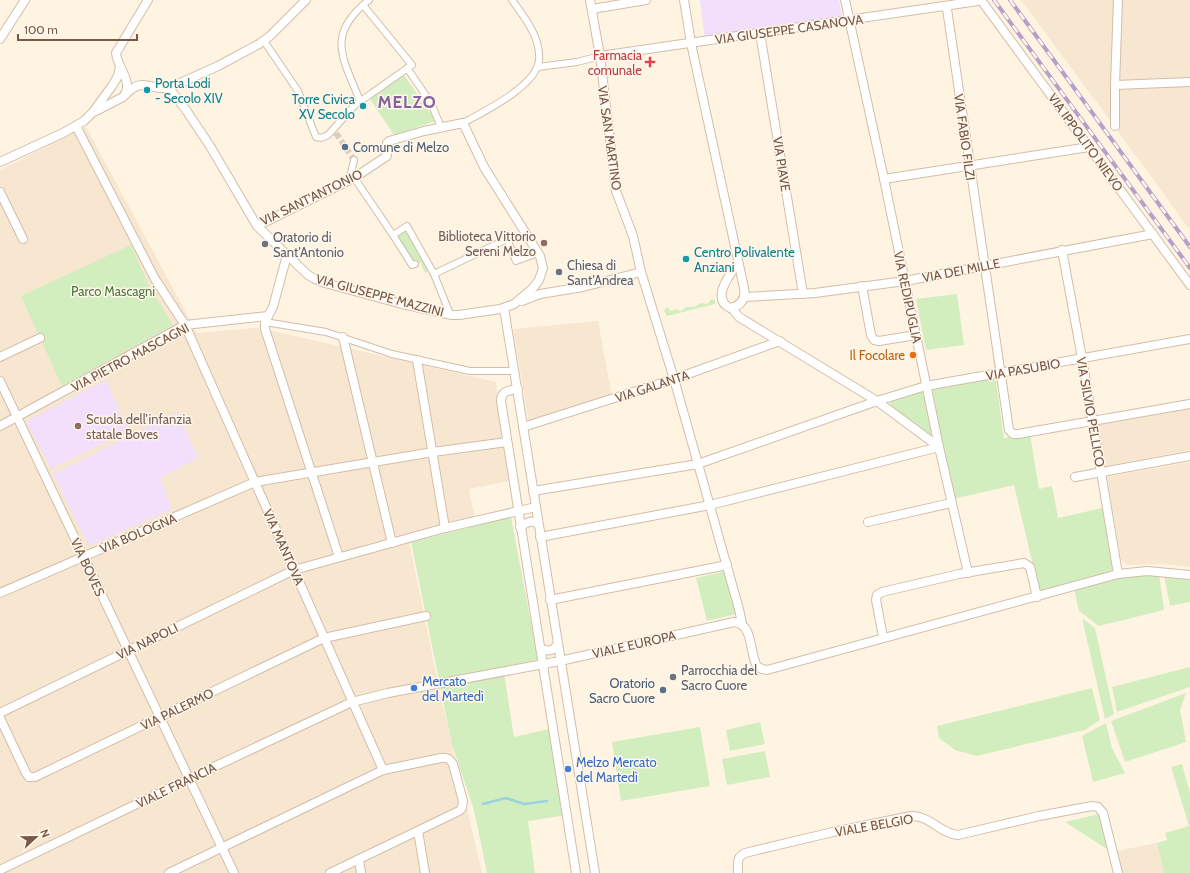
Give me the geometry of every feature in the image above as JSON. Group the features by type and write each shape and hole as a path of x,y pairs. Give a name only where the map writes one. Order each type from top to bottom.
{"street":[{"path":"0,39 25,0"},
{"path":"112,86 111,91 113,95 117,98 124,96 127,90 127,85 116,55 118,49 148,0"},
{"path":"0,162 76,126 93,112 124,96 132,88 140,84 169,88 218,66 264,41 306,0"},
{"path":"360,101 345,65 341,42 345,28 356,10 369,0"},
{"path":"407,68 431,103 441,127 463,123 511,96 527,81 538,67 539,54 533,33 512,0"},
{"name":"VIA SAN MARTINO","path":"590,0 600,56 615,186 633,236 641,272 674,379 727,565 742,624"},
{"path":"592,9 646,0"},
{"path":"684,0 691,43 744,288 744,297 738,305 732,308"},
{"name":"VIA REDIPUGLIA","path":"845,0 848,20 884,179 951,503 968,573"},
{"path":"1115,126 1118,0"},
{"name":"VIA GIUSEPPE CASANOVA","path":"600,56 980,1"},
{"name":"VIA IPPOLITO NIEVO","path":"980,1 1190,285"},
{"path":"264,41 298,91 316,137 324,137 335,131 347,113 360,101 412,65 363,5"},
{"name":"VIA FABIO FILZI","path":"946,9 1007,426 1011,433 1018,434 1093,420"},
{"name":"VIA PIAVE","path":"760,33 803,294"},
{"path":"538,67 577,62 600,56"},
{"path":"93,112 112,86 119,74 120,66"},
{"path":"1115,85 1190,82"},
{"path":"112,86 116,83 123,84 126,90 124,96"},
{"name":"VIA SANT'ANTONIO","path":"169,88 210,146 257,226 354,178 387,156 387,143 390,140 441,127"},
{"path":"463,123 482,163 538,252 543,264 541,276 535,286 518,301"},
{"name":"VIA MANTOVA","path":"76,126 155,279 185,325 383,770"},
{"path":"884,179 1089,147"},
{"path":"354,160 351,173 412,265 415,264"},
{"path":"0,192 22,239"},
{"name":"VIA GIUSEPPE MAZZINI","path":"257,226 274,240 286,255 310,276 323,283 402,304 450,314 459,315 504,308 518,301 536,295 583,287 641,272"},
{"path":"393,235 408,226 434,274 450,314"},
{"name":"VIA DEI MILLE","path":"744,297 803,294 905,281 1062,250 1153,234"},
{"path":"434,274 507,239 516,261 538,252"},
{"name":"VIA SILVIO PELLICO","path":"1062,250 1102,472 1118,574"},
{"path":"286,255 273,306 266,319 265,329 339,557"},
{"path":"738,262 722,291 724,302 728,307 732,308 740,317 877,401 939,447"},
{"path":"862,286 871,335 874,340 879,341 916,335"},
{"path":"504,308 594,873"},
{"path":"266,319 321,331 392,354 417,360 470,371 515,371"},
{"name":"VIA PIETRO MASCAGNI","path":"0,426 185,325 266,319"},
{"path":"343,337 392,543"},
{"path":"0,357 40,338"},
{"name":"VIA PASUBIO","path":"533,491 698,464 877,401 926,386 1190,339"},
{"name":"VIA GALANTA","path":"523,427 674,379 780,341"},
{"path":"417,360 445,528"},
{"name":"VIA BOVES","path":"0,381 234,873"},
{"path":"518,389 504,392 501,398 517,511 576,873"},
{"path":"1093,420 1190,404"},
{"name":"VIA BOLOGNA","path":"0,592 255,482 433,452 507,442"},
{"path":"540,536 710,505 939,447"},
{"path":"1075,477 1190,456"},
{"path":"868,522 951,503"},
{"name":"VIA NAPOLI","path":"0,713 294,570 445,528 536,507"},
{"path":"520,527 528,522 533,522 538,525"},
{"path":"883,637 876,600 876,596 879,593 968,573 1026,563 1030,567 1037,597"},
{"path":"550,600 727,565"},
{"path":"742,624 748,635 755,663 760,668 766,670 1118,574 1147,571 1190,575"},
{"name":"VIA PALERMO","path":"0,718 29,777 35,777 324,638 426,616"},
{"name":"VIALE EUROPA","path":"352,702 388,693 560,661 734,622 742,624"},
{"path":"540,647 547,651 554,649 557,645"},
{"name":"VIALE FRANCIA","path":"0,870 352,702"},
{"path":"169,873 383,770 443,757 449,758 452,763 463,801 462,808 459,811 330,873"},
{"name":"VIALE BELGIO","path":"738,873 738,860 740,855 745,853 833,832 911,816 921,817 952,834 958,835 1039,816 1094,806 1100,809 1103,813 1118,873"},
{"path":"418,831 425,873"},
{"path":"359,859 361,873"}],"shaded area":[{"path":"700,0 839,0 842,17 705,40"},
{"path":"1021,0 1190,0 1190,230 1109,119"},
{"path":"86,127 197,333 264,327 273,331 496,382 509,481 469,489 475,519 408,536 442,702 482,873 0,873 0,170"},
{"path":"598,321 612,397 529,424 513,329"},
{"name":"Scuola dell’infanzia statale Boves","path":"106,380 128,431 51,469 26,421"},
{"path":"1190,408 1190,450 1106,466 1098,425"},
{"path":"177,412 198,458 160,478 172,509 89,546 53,474"},
{"path":"1190,462 1190,567 1164,564 1126,565 1121,559 1107,477"},
{"path":"1157,843 1164,873 1121,873 1116,851"}],"green space":[{"path":"402,72 436,121 394,135 368,96"},
{"path":"408,225 433,269 425,273 420,262 410,267 391,235"},
{"name":"Parco Mascagni","path":"131,245 149,286 173,325 62,386 21,296"},
{"path":"957,294 964,345 926,350 916,299"},
{"path":"712,299 715,300 715,304 667,316 664,310 667,307 671,311 675,309 681,311 686,307 694,307 701,303 707,304"},
{"path":"995,376 1004,438 1030,434 1039,489 1052,486 1058,518 1102,508 1116,572 1039,591 1014,485 953,499 932,388"},
{"path":"923,392 933,439 891,407 890,399"},
{"path":"511,517 538,660 503,667 514,737 553,728 567,815 528,821 535,873 487,873 474,810 452,745 411,542"},
{"path":"726,571 736,614 707,621 696,578"},
{"path":"1159,574 1164,610 1099,626 1079,611 1074,588 1118,576"},
{"path":"1164,575 1190,578 1190,602 1170,606"},
{"path":"1082,618 1095,628 1114,714 1105,719"},
{"path":"1190,667 1190,687 1117,712 1112,687"},
{"path":"1092,688 1100,720 1085,730 977,756 955,750 939,738 937,726"},
{"path":"1186,693 1180,710 1186,742 1125,762 1111,721"},
{"path":"760,722 765,744 730,751 726,730"},
{"path":"1106,723 1112,748 1125,773 1093,782 1082,736"},
{"path":"700,727 710,786 621,801 612,742"},
{"path":"765,751 770,777 727,785 722,759"},
{"path":"1182,764 1190,793 1190,873 1164,873 1157,843 1167,840 1165,833 1189,826 1171,767"},
{"path":"1099,814 1107,849 1065,822"}],"waterway":[{"path":"483,804 506,798 524,804 547,801"}],"tunnel":[{"path":"336,133 354,160"}],"railway":[{"path":"994,0 1190,268"},
{"path":"1010,0 1190,247"}],"place":[{"name":"Farmacia comunale","path":"650,62"},
{"name":"Porta Lodi - Secolo XIV","path":"147,90"},
{"name":"Torre Civica XV Secolo","path":"363,106"},
{"name":"Comune di Melzo","path":"345,147"},
{"name":"Biblioteca Vittorio Sereni Melzo","path":"544,243"},
{"name":"Oratorio di Sant'Antonio","path":"265,244"},
{"name":"Centro Polivalente Anziani","path":"686,259"},
{"name":"Chiesa di Sant'Andrea","path":"559,272"},
{"name":"Il Focolare","path":"913,355"},
{"name":"Scuola dell’infanzia statale Boves","path":"78,426"},
{"name":"Parrocchia del Sacro Cuore","path":"673,677"},
{"name":"Mercato del Martedì","path":"414,688"},
{"name":"Oratorio Sacro Cuore","path":"663,690"},
{"name":"Melzo Mercato del Martedì","path":"568,769"}],"district":[{"name":"MELZO","path":"407,102"}]}
